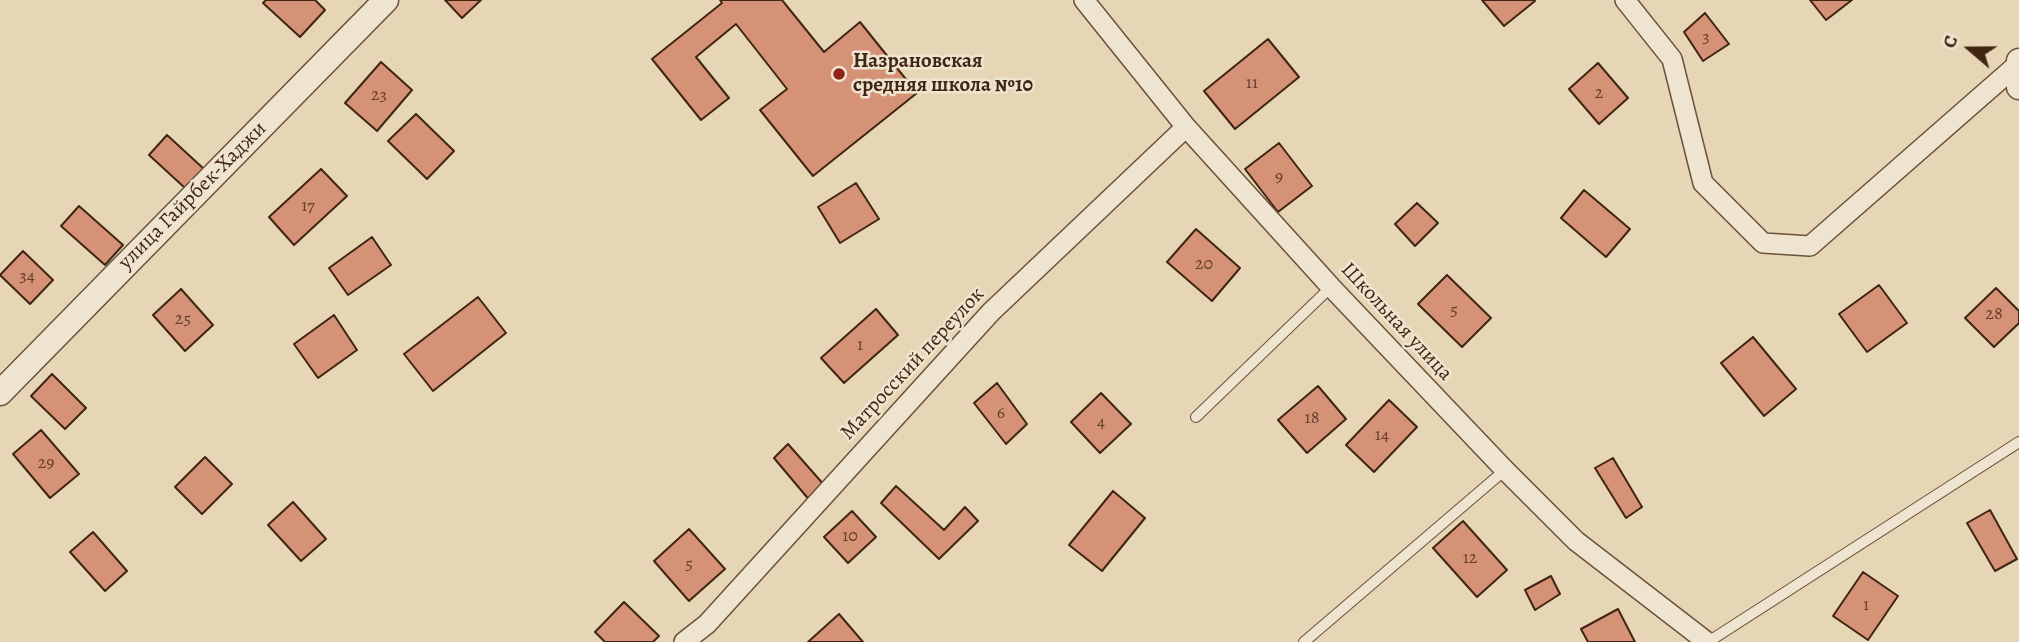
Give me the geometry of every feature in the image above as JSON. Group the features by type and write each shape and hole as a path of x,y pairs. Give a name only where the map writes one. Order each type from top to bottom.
{"street":[{"name":"улица Гайрбек-Хаджи","path":"0,393 386,0"},
{"name":"Школьная улица","path":"1084,0 1186,127 1331,287 1505,470 1576,541 1708,642"},
{"path":"1625,0 1672,59 1703,183 1763,243 1810,246 2019,71"},
{"name":"Матросский переулок","path":"684,642 707,624 991,312 1186,127"}],"lane":[{"path":"1196,417 1331,287"},
{"path":"1708,642 2019,442"},
{"path":"1304,642 1505,470"}],"building":[{"path":"266,0 315,0 325,10 300,37 263,3"},
{"path":"445,0 481,0 462,18"},
{"name":"Назрановская средняя школа №10","path":"720,0 782,0 824,52 860,22 917,93 813,176 760,110 787,89 736,24 696,57 729,98 701,120 652,59 722,3"},
{"path":"1482,0 1534,0 1535,1 1504,26"},
{"path":"1810,0 1852,0 1826,20"},
{"path":"1705,13 1729,44 1703,61 1684,32"},
{"path":"1268,39 1299,77 1235,129 1204,91"},
{"path":"381,62 412,90 377,131 345,103"},
{"path":"1598,63 1628,98 1599,124 1569,89"},
{"path":"416,114 454,151 427,179 388,141"},
{"path":"167,135 204,169 185,188 149,155"},
{"path":"1279,143 1312,186 1278,212 1245,169"},
{"path":"321,169 347,196 294,245 269,217"},
{"path":"856,183 879,219 840,243 818,207"},
{"path":"1584,190 1630,229 1606,257 1561,218"},
{"path":"1417,203 1438,223 1415,246 1395,224"},
{"path":"79,206 123,245 105,265 61,226"},
{"path":"1196,229 1240,268 1212,301 1167,262"},
{"path":"372,237 391,265 348,295 329,268"},
{"path":"23,251 53,280 30,304 0,275"},
{"path":"1447,275 1491,318 1462,347 1418,304"},
{"path":"1879,285 1907,323 1867,352 1839,314"},
{"path":"1996,288 2019,311 2019,323 1994,347 1965,318"},
{"path":"181,289 213,325 185,351 153,315"},
{"path":"478,297 506,333 433,391 404,354"},
{"path":"876,309 898,335 844,383 821,358"},
{"path":"334,315 357,350 318,378 294,344"},
{"path":"1753,337 1796,389 1764,416 1721,363"},
{"path":"52,374 86,408 65,429 31,396"},
{"path":"997,383 1027,424 1006,444 974,403"},
{"path":"1318,386 1346,419 1307,453 1278,420"},
{"path":"1101,393 1131,424 1100,453 1071,422"},
{"path":"1389,400 1417,427 1374,472 1346,445"},
{"path":"41,430 79,474 50,498 13,454"},
{"path":"788,444 825,486 811,502 774,458"},
{"path":"205,457 232,484 202,514 175,487"},
{"path":"1613,458 1642,507 1626,518 1595,468"},
{"path":"896,486 944,530 965,507 978,521 939,559 881,503"},
{"path":"1113,491 1145,518 1102,571 1069,545"},
{"path":"293,502 326,539 301,561 268,525"},
{"path":"1990,510 2017,559 1995,571 1967,523"},
{"path":"852,511 876,537 848,563 824,537"},
{"path":"1463,521 1507,570 1477,597 1433,548"},
{"path":"689,529 725,569 689,601 654,561"},
{"path":"93,532 127,571 105,591 70,552"},
{"path":"1863,572 1898,596 1868,640 1833,616"},
{"path":"1551,576 1560,594 1535,610 1525,590"},
{"path":"624,602 659,636 653,642 605,642 595,632"},
{"path":"1618,609 1635,642 1588,642 1581,629"},
{"path":"839,614 863,642 808,642"}],"place":[{"name":"Назрановская средняя школа №10","path":"839,74"}]}
